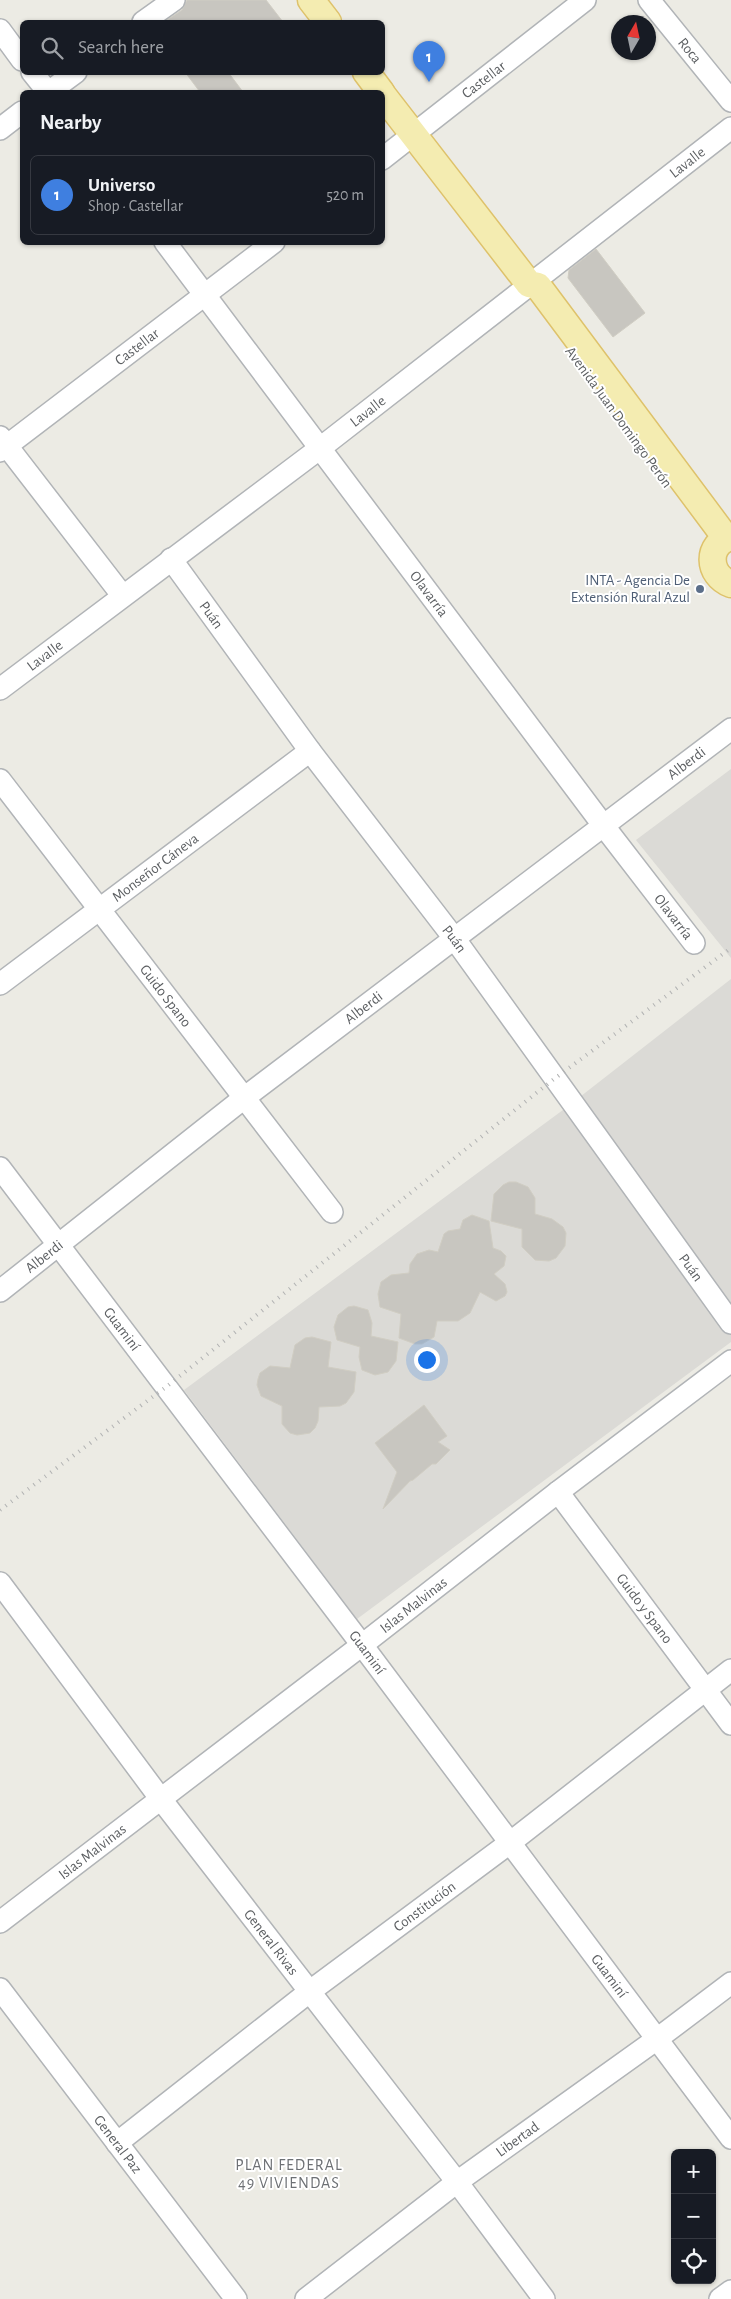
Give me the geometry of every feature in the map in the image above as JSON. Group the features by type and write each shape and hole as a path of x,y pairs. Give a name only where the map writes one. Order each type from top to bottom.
{"main road":[{"path":"311,0 326,20"},
{"name":"Avenida Juan Domingo Perón","path":"368,75 380,90"},
{"name":"Avenida Juan Domingo Perón","path":"385,97 529,284 538,286 724,541 713,555 714,570 719,577 731,584"}],"street":[{"path":"147,20 174,0"},
{"name":"Castellar","path":"385,157 585,0"},
{"name":"Roca","path":"649,0 731,101"},
{"path":"0,30 20,57"},
{"path":"34,75 46,90"},
{"path":"51,90 72,75"},
{"path":"0,129 20,114"},
{"name":"Lavalle","path":"0,689 122,595 319,449 731,128"},
{"name":"Olavarría","path":"167,245 206,294 319,449 694,944"},
{"name":"Castellar","path":"2,445 270,245"},
{"path":"2,445 122,595"},
{"name":"Puán","path":"171,559 310,751 454,938 731,1323"},
{"name":"Alberdi","path":"0,1291 244,1098 731,728"},
{"name":"Monseñor Cáneva","path":"0,984 310,751"},
{"name":"Guido Spano","path":"0,780 332,1212"},
{"name":"Guaminí","path":"0,1168 511,1842 731,2138"},
{"name":"Islas Malvinas","path":"0,1922 731,1361"},
{"name":"Guido y Spano","path":"558,1492 731,1724"},
{"name":"General Rivas","path":"0,1583 160,1798 457,2182 544,2299"},
{"name":"Constitución","path":"117,2142 309,1992 511,1842 731,1670"},
{"name":"Libertad","path":"306,2299 457,2182 657,2039 731,1983"},
{"name":"General Paz","path":"0,1989 236,2299"},
{"path":"720,2299 731,2291"}],"shaded area":[{"path":"731,769 731,958 636,840"},
{"path":"731,979 731,1342 357,1619 184,1390 567,1107"}],"building":[{"path":"187,0 266,0 281,20 167,20 182,10"},
{"path":"187,75 230,75 242,90 198,90"},
{"path":"596,249 645,313 613,337 568,278 569,270"},
{"path":"509,1182 516,1182 528,1187 535,1198 535,1214 552,1219 563,1227 566,1233 565,1246 556,1258 549,1261 535,1260 522,1247 522,1229 491,1221 494,1194"},
{"path":"472,1215 489,1221 493,1248 501,1251 506,1256 504,1266 494,1274 505,1284 507,1292 505,1296 496,1301 480,1292 470,1313 458,1321 437,1321 434,1337 422,1344 415,1344 399,1338 401,1314 380,1307 378,1294 381,1282 391,1275 409,1273 410,1264 417,1254 429,1250 438,1252 444,1234 448,1231 460,1229 463,1220"},
{"path":"354,1306 368,1310 372,1323 371,1336 398,1342 396,1361 388,1372 375,1375 362,1370 359,1357 360,1347 337,1340 334,1327 338,1315 348,1307"},
{"path":"312,1337 331,1342 328,1367 356,1372 354,1392 346,1403 340,1406 319,1407 318,1421 315,1428 310,1433 297,1435 290,1433 282,1424 282,1406 261,1396 257,1385 260,1373 270,1366 290,1368 295,1345 305,1338"},
{"path":"424,1405 447,1436 438,1442 450,1450 436,1464 432,1464 410,1481 383,1509 397,1472 375,1443"}],"railway":[{"path":"0,1510 166,1387 554,1079 731,948"}],"place":[{"name":"Universo","path":"429,82"},
{"name":"INTA - Agencia De Extensión Rural Azul","path":"700,589"}],"district":[{"name":"PLAN FEDERAL 49 VIVIENDAS","path":"289,2173"}]}
